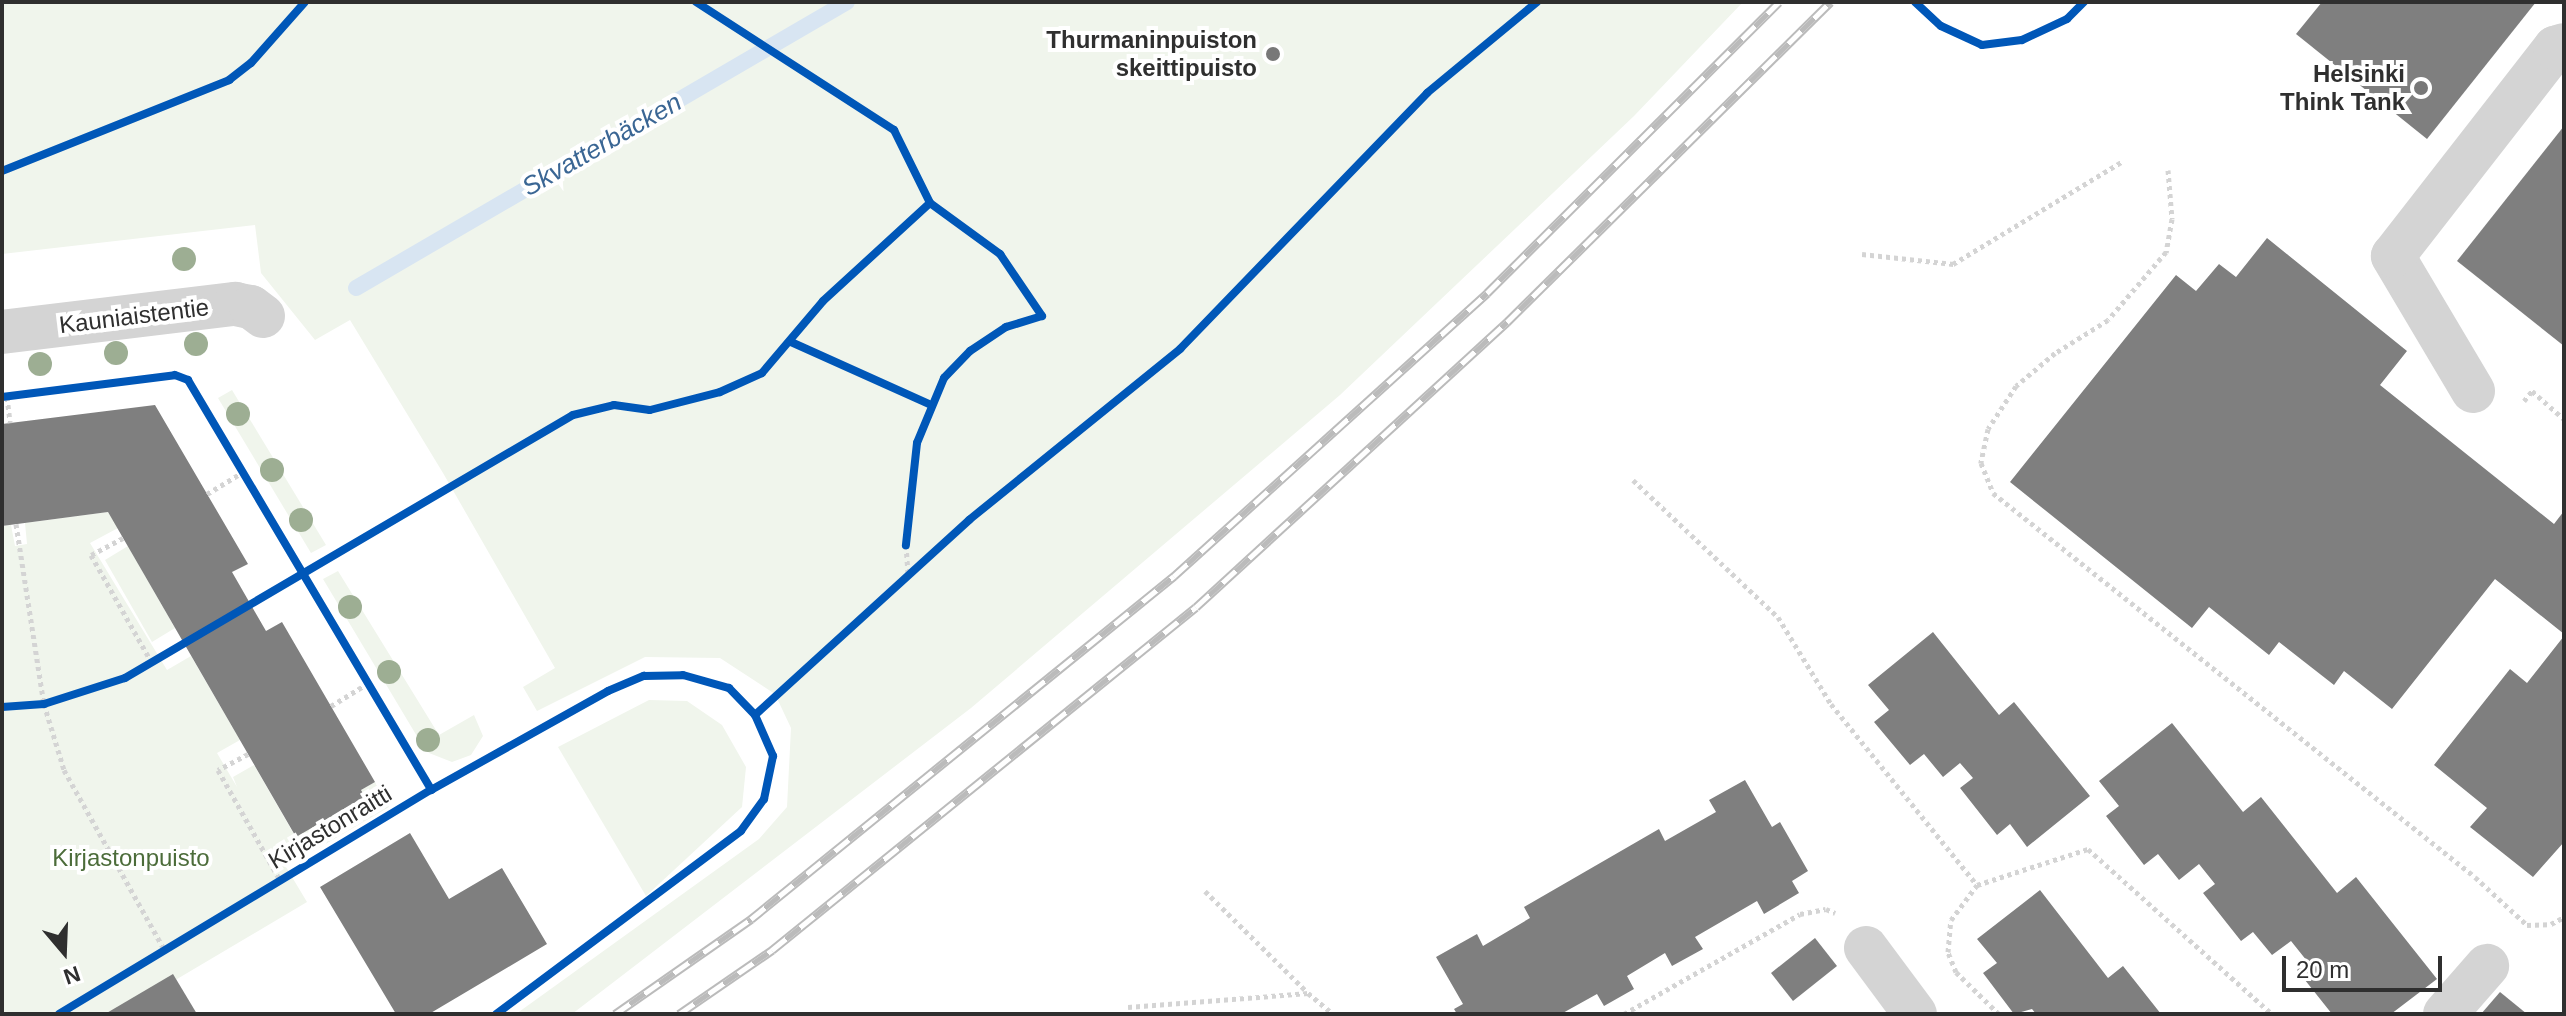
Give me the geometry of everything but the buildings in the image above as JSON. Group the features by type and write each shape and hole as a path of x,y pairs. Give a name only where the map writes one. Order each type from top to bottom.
{"street":[{"path":"2473,391 2393,256 2561,50"},
{"name":"Kauniaistentie","path":"2,332 235,304 251,307 263,316"},
{"path":"1866,948 1915,1014"},
{"path":"2445,1014 2487,966"}],"path":[{"path":"1862,254 1953,264 2123,161"},
{"path":"2168,170 2172,219 2166,252 2108,320 2055,353 2016,386 1988,429 1981,463 1993,493 2475,877 2527,925 2551,924 2564,917"},
{"path":"10,423 4,397 22,395"},
{"path":"235,459 251,485"},
{"path":"207,494 243,472"},
{"path":"1633,480 1778,617 1831,704 1977,885"},
{"path":"16,524 44,704 64,770 164,949"},
{"path":"907,530 908,574"},
{"path":"123,538 91,555 152,663"},
{"path":"139,670 163,657"},
{"path":"362,668 377,695"},
{"path":"331,706 370,682"},
{"path":"30,705 58,699"},
{"path":"248,754 218,770 280,880"},
{"path":"1999,1014 1956,972 1948,952 1951,920 1977,885 2088,849 2272,1014"},
{"path":"1205,891 1333,1014"},
{"path":"1624,1014 1800,914 1826,909 1846,917 1866,948"},
{"path":"151,957 177,941"},
{"path":"1128,1007 1308,993"}],"green space":[{"path":"2,2 1743,2 1634,116 1340,395 971,708 572,1014 516,1014 759,839 787,807 791,728 775,694 720,658 645,657 537,711 523,687 555,668 443,473 350,320 315,340 261,273 255,225 2,254"},
{"path":"232,390 326,545 311,553 218,398"},
{"name":"Kirjastonpuisto","path":"108,512 118,528 90,543 167,670 191,656 240,740 217,753 237,787 233,777 254,765 295,836 364,797 361,790 375,782 389,807 286,867 307,902 118,1014 2,1014 2,526 11,525 15,546 27,544 25,523"},
{"path":"128,546 175,628 152,642 105,560"},
{"path":"338,571 439,735 474,715 483,736 471,755 452,762 429,753 418,738 323,579"},
{"path":"649,700 687,701 722,725 746,767 742,807 646,896 558,747"}],"waterway":[{"name":"Skvatterbäcken","path":"356,288 847,2"}],"railway":[{"path":"615,1014 751,919 1174,576 1487,293 1779,2"},
{"path":"679,1014 772,950 1196,607 1507,322 1830,2"}],"cycle path":[{"path":"2,171 229,80 251,63 305,2"},
{"path":"696,2 894,130 930,203 1000,254 1042,316 1006,327 970,351 944,378 917,443 906,545"},
{"path":"755,715 969,520 1180,349 1427,93 1537,2"},
{"path":"1915,2 1941,26 1982,45 2022,40 2067,19 2084,2"},
{"path":"2,707 44,704 125,678 573,415 614,405 650,410 720,392 762,373 823,301 930,203"},
{"path":"791,342 929,404"},
{"path":"2,397 175,375 188,380 431,790"},
{"name":"Kirjastonraitti","path":"59,1014 431,790 608,691 644,676 683,675 729,688 755,715 773,756 764,799 741,831 496,1014"}],"place":[{"name":"Thurmaninpuiston skeittipuisto","path":"1273,54"},
{"name":"Helsinki Think Tank","path":"2421,88"}]}
